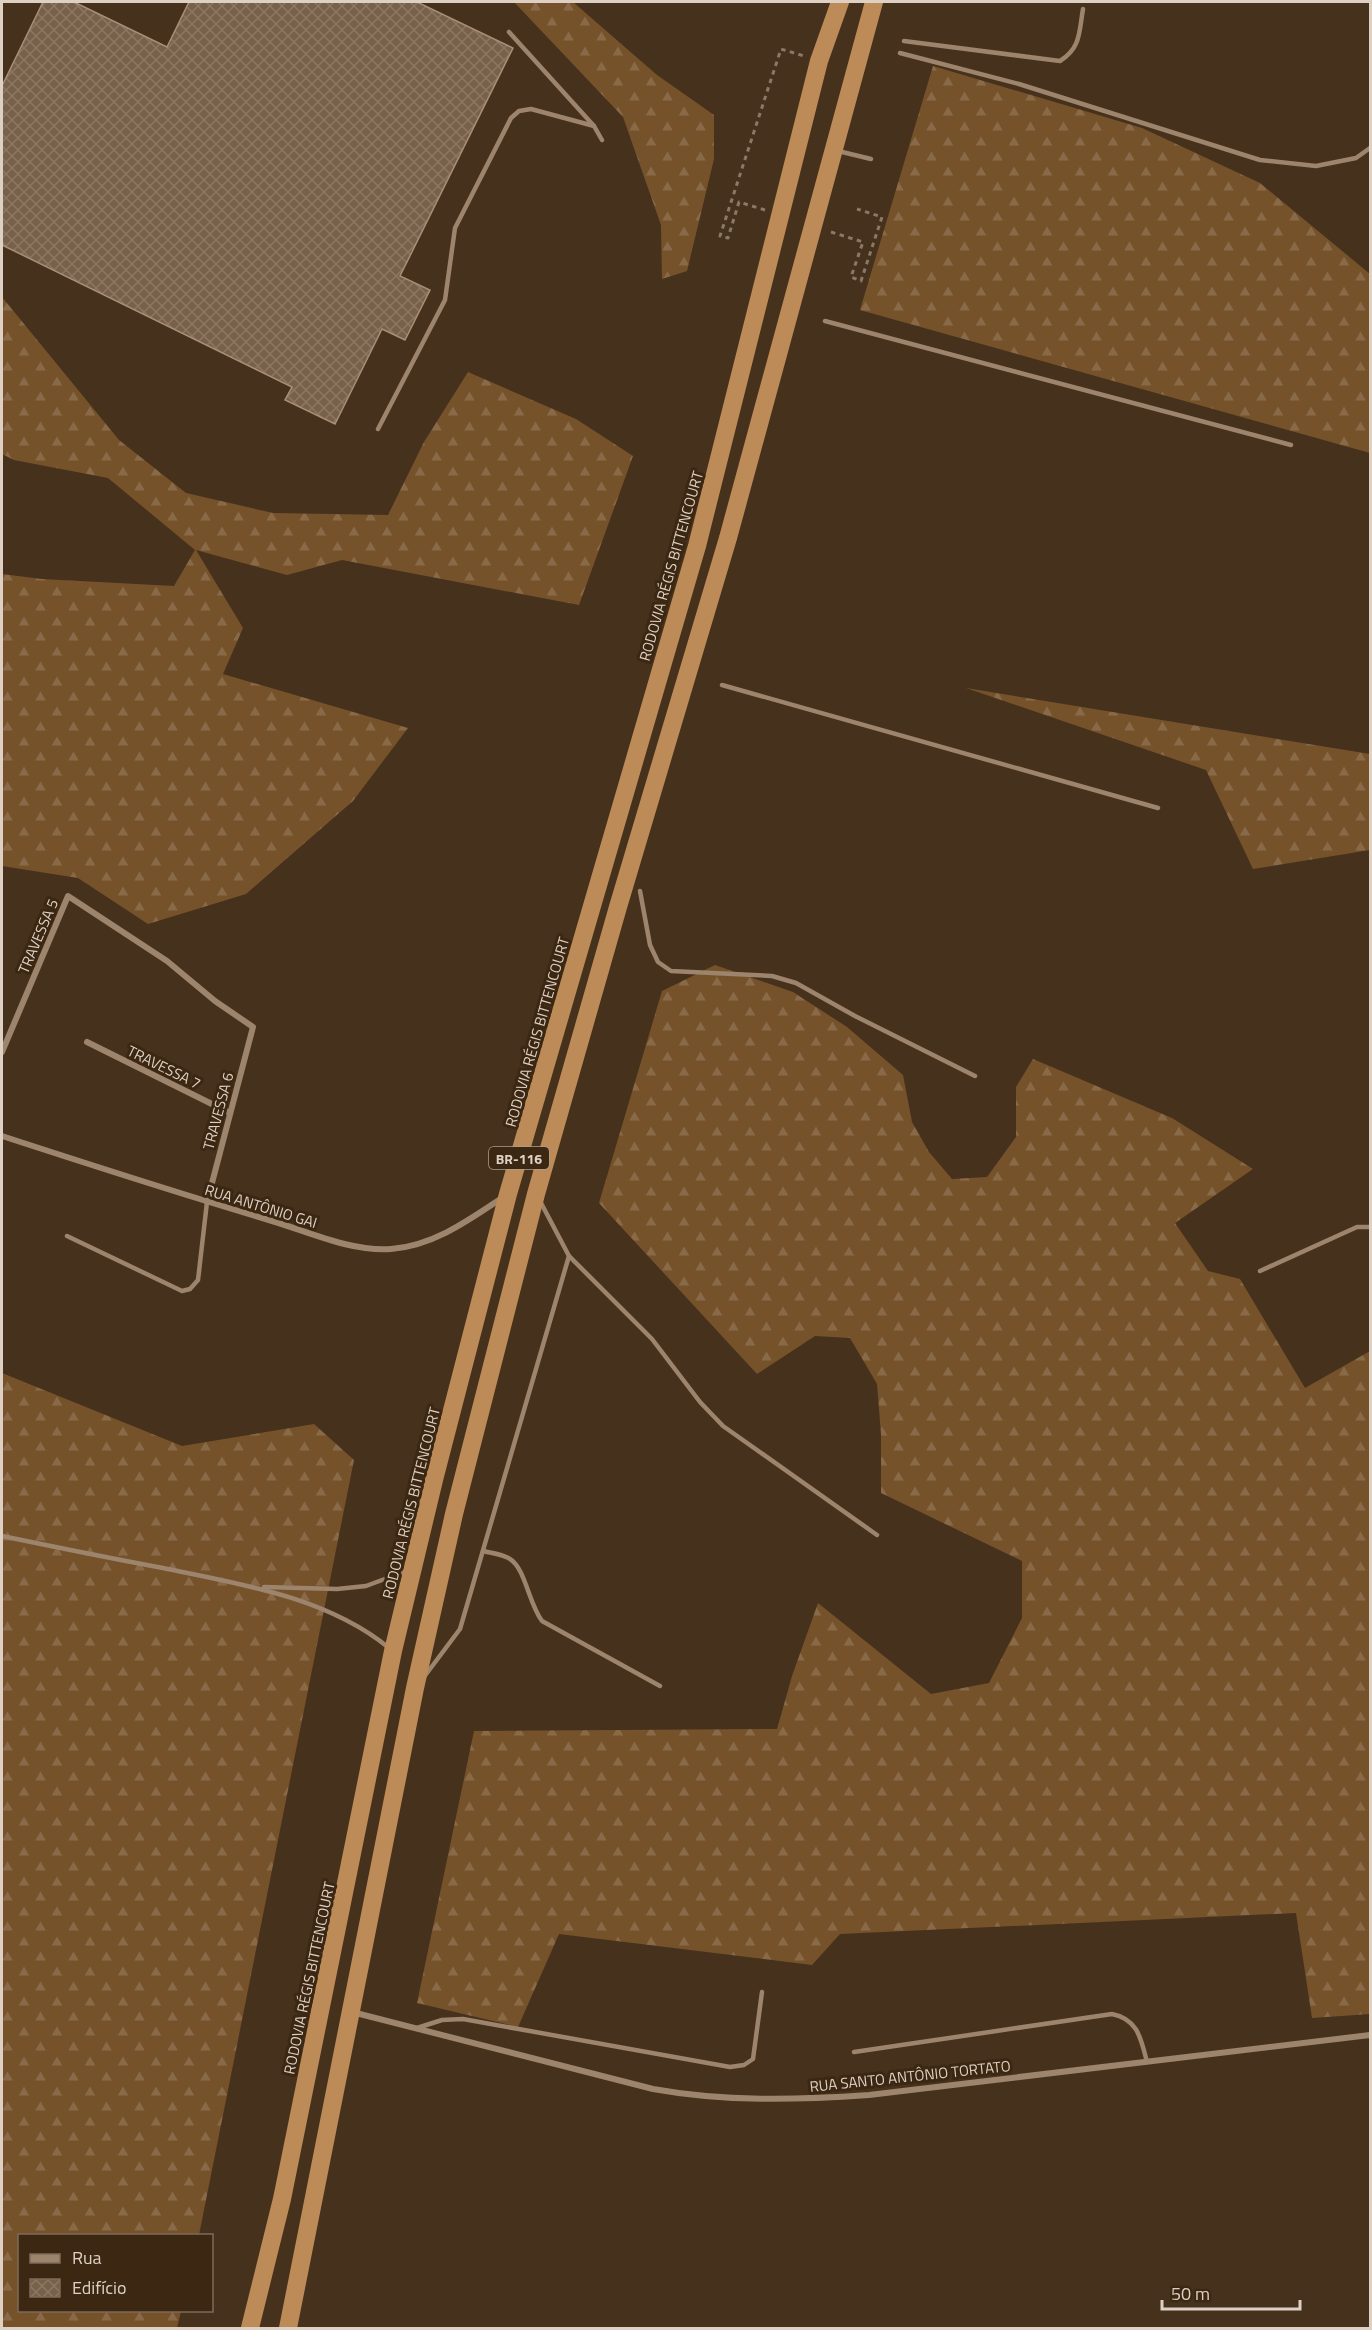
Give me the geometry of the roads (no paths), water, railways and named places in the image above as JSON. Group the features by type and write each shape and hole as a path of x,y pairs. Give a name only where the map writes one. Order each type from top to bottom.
{"highway":[{"name":"RODOVIA RÉGIS BITTENCOURT","path":"250,2328 282,2199 412,1568 508,1194 697,546 819,61 840,2"},
{"name":"BR-116","path":"288,2328 415,1688 454,1514 537,1194 618,907 728,538 874,2"}],"street":[{"name":"TRAVESSA 5","path":"2,1052 68,896 167,961 215,1001 253,1027"},
{"name":"TRAVESSA 6","path":"207,1202 253,1027"},
{"name":"TRAVESSA 7","path":"87,1042 230,1113"},
{"name":"RUA ANTÔNIO GAI","path":"2,1136 207,1202 339,1242 369,1248 391,1249 412,1246 461,1225 508,1194"},
{"name":"RUA SANTO ANTÔNIO TORTATO","path":"352,2012 653,2089 678,2094 744,2099 869,2095 1371,2035"}],"lane":[{"path":"904,41 1060,61 1071,54 1078,42 1083,9"},
{"path":"509,32 594,126 602,140"},
{"path":"900,53 1019,84 1260,160 1316,166 1356,158 1371,148"},
{"path":"378,429 445,300 455,228 511,118 519,111 531,109 594,126"},
{"path":"834,150 871,159"},
{"path":"825,321 1291,445"},
{"path":"722,685 1158,808"},
{"path":"640,891 650,945 658,962 671,971 772,976 796,983 855,1016 975,1076"},
{"path":"537,1194 569,1256 652,1339 700,1402 723,1426 877,1535"},
{"path":"67,1236 182,1291 190,1289 198,1280 207,1202"},
{"path":"1260,1271 1357,1227 1371,1227"},
{"path":"415,1688 460,1629 569,1256"},
{"path":"2,1536 258,1587 344,1617 369,1631 393,1652"},
{"path":"483,1551 509,1558 519,1566 534,1610 542,1621 660,1686"},
{"path":"258,1587 337,1589 366,1586 412,1568"},
{"path":"417,2028 442,2020 463,2019 730,2067 744,2065 753,2059 762,1992"},
{"path":"854,2052 1112,2014 1122,2016 1133,2023 1139,2034 1147,2062"}]}
